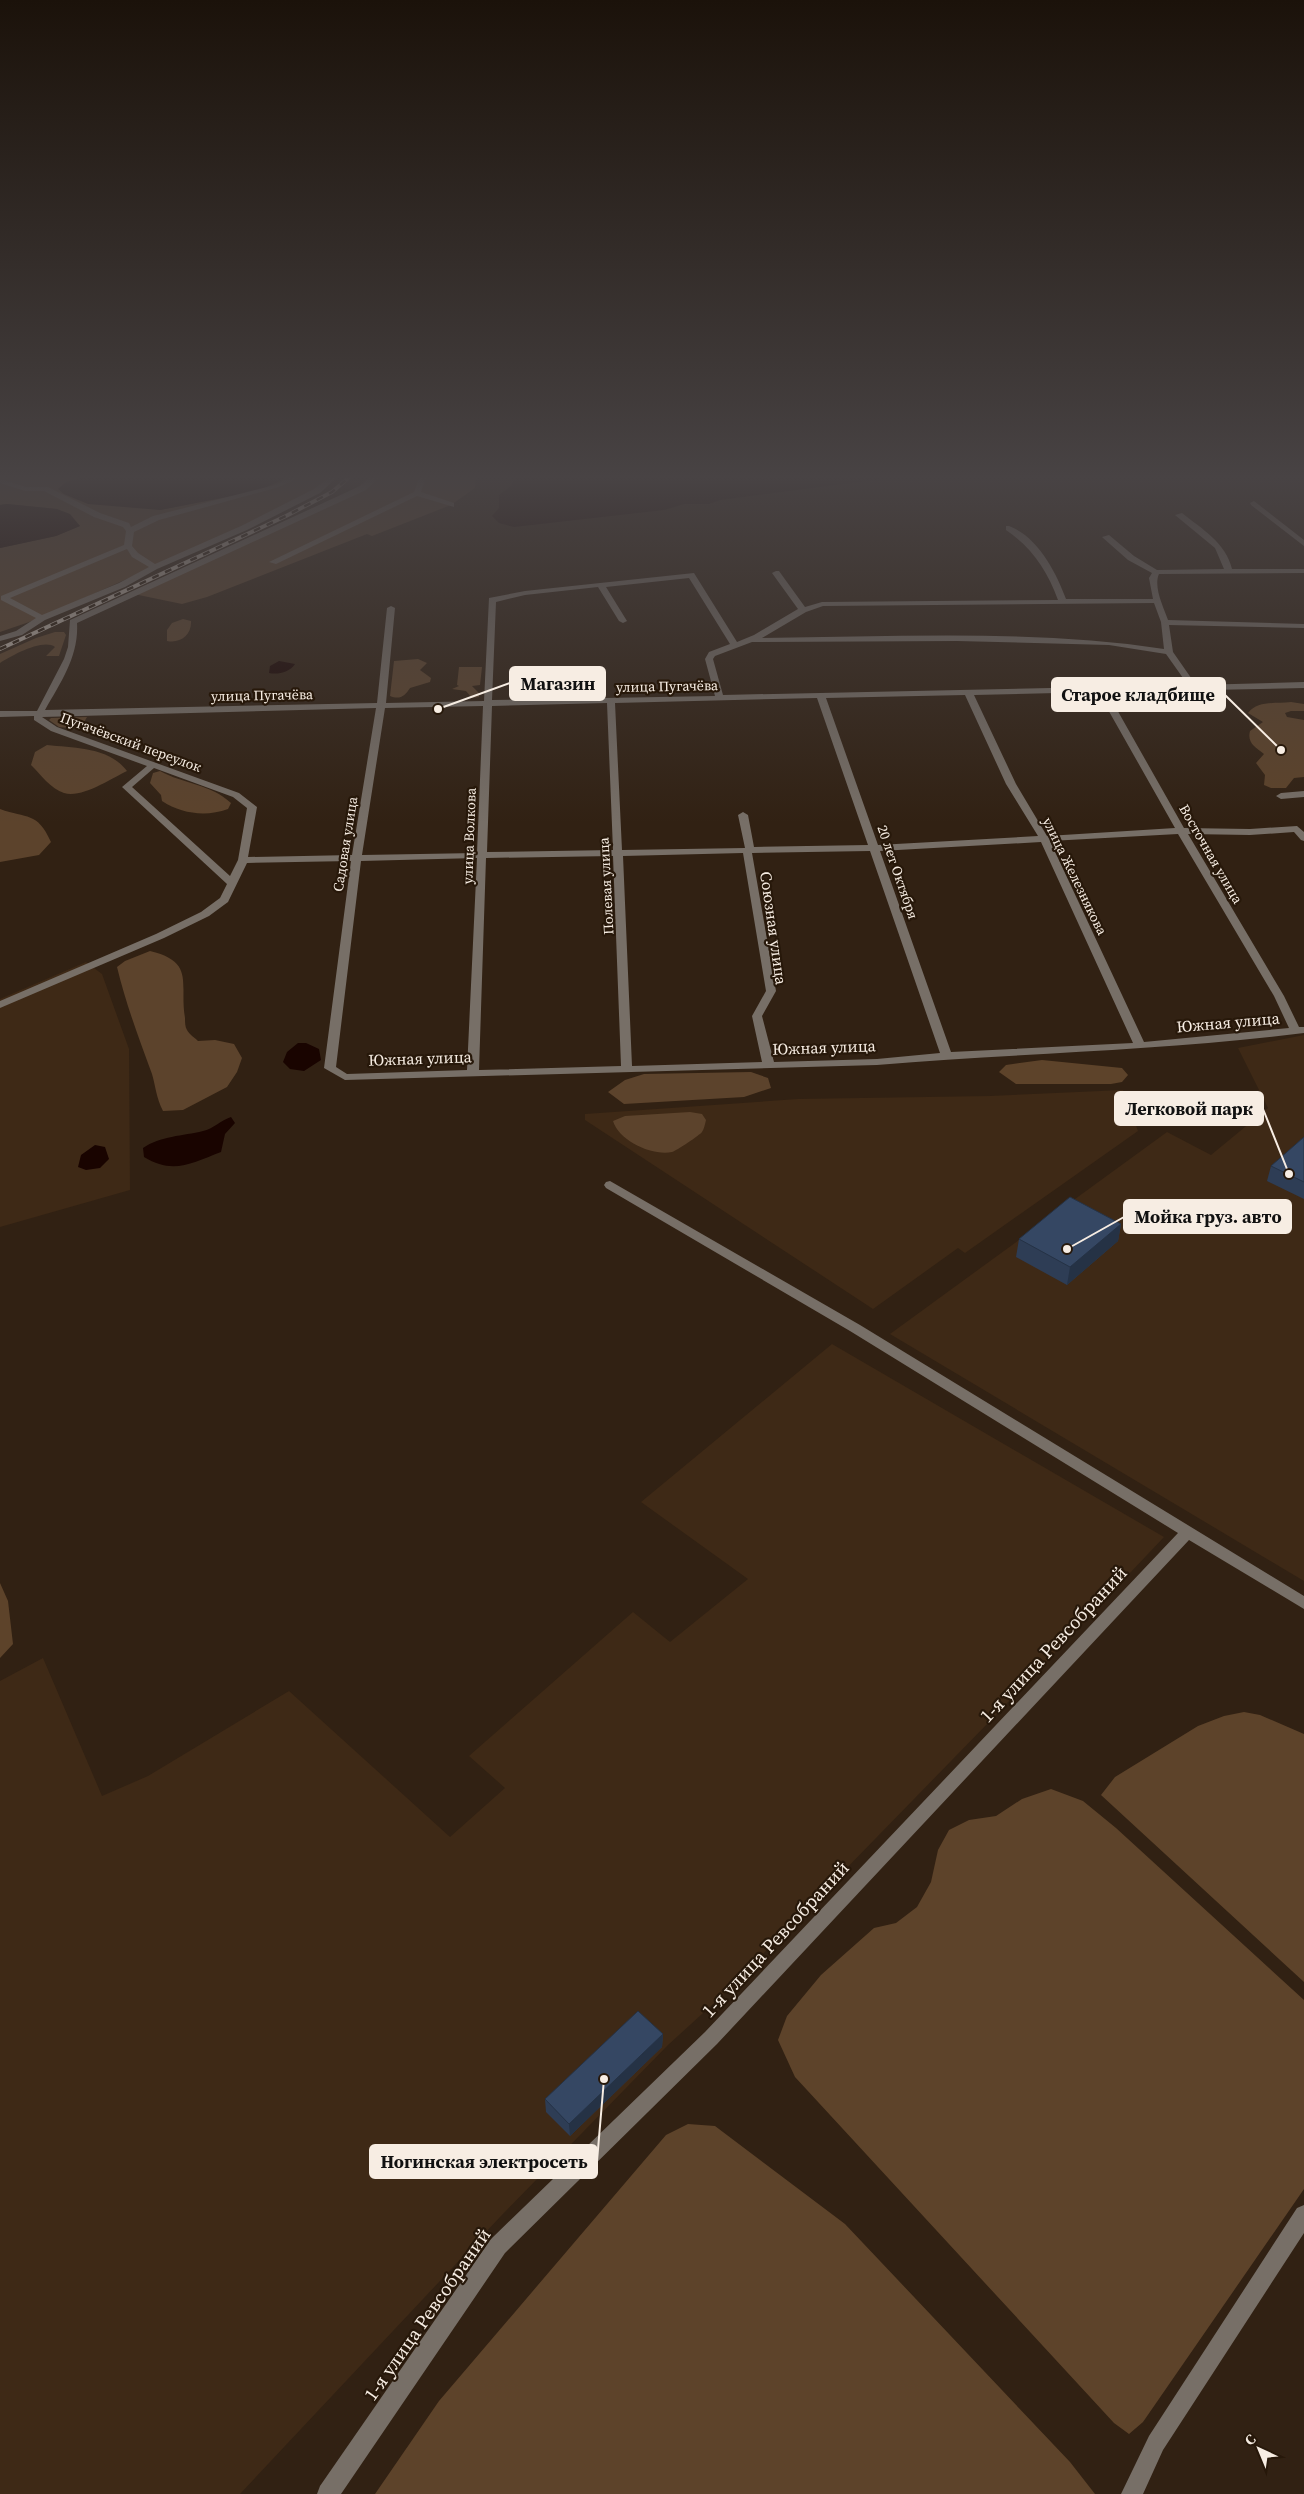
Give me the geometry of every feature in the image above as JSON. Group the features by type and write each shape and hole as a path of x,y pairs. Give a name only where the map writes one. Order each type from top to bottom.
{"street":[{"path":"22,590 4,598 42,618"},
{"path":"0,639 19,633 42,618 109,590"},
{"name":"Пугачёвский переулок","path":"0,1005 152,940 205,914 224,900 243,860 252,807 236,795 54,729 37,718 68,660 75,628 73,622 142,590"},
{"name":"улица Волкова","path":"473,1072 492,600 547,590"},
{"path":"604,590 624,621"},
{"path":"701,590 736,645"},
{"path":"789,590 803,610"},
{"path":"1058,590 1063,602"},
{"path":"1155,590 1157,601 1165,622 1169,652 1194,688"},
{"path":"720,699 709,659 712,654 746,641 785,622 803,610 822,604 1157,601"},
{"name":"Садовая улица","path":"345,1077 330,1068 356,859 381,707 391,608"},
{"path":"1165,622 1304,626"},
{"path":"746,641 957,639 1109,643 1169,652"},
{"name":"улица Пугачёва","path":"0,714 487,705 1304,685"},
{"name":"Восточная улица","path":"1102,691 1181,831 1300,1031"},
{"name":"улица Железнякова","path":"970,694 1011,784 1045,840 1140,1046"},
{"name":"20 лет Октября","path":"821,696 947,1056"},
{"name":"Полевая улица","path":"611,701 626,1069"},
{"path":"154,764 127,787 232,883"},
{"path":"1281,796 1304,794"},
{"name":"Союзная улица","path":"743,815 771,991 757,1016 769,1066"},
{"path":"243,860 875,848 1181,831 1250,832 1297,828 1304,838"},
{"name":"Южная улица","path":"345,1077 877,1062 947,1056 1140,1046 1300,1031"},
{"path":"610,1186 860,1331 1186,1533 1304,1603"},
{"name":"1-я улица Ревсобраний","path":"328,2494 498,2246 711,2038 1186,1533"},
{"path":"1132,2494 1156,2442 1304,2214"}],"shaded area":[{"path":"0,590 101,590 35,620 0,632"},
{"path":"135,590 224,590 182,604 129,593"},
{"path":"183,619 191,621 190,630 181,640 167,641 167,630 172,623"},
{"path":"55,632 64,632 66,635 59,656 46,656 55,647 43,645 27,649 0,663 0,654"},
{"path":"418,659 427,663 420,670 431,678 430,682 410,688 406,693 397,698 390,696 394,661"},
{"path":"279,661 295,664 284,672 269,673 270,666"},
{"path":"459,667 482,667 480,685 472,686 479,693 479,697 472,698 466,691 452,689 459,686 457,685"},
{"path":"1291,702 1304,704 1304,711 1285,713 1287,717 1304,720 1304,777 1294,778 1286,788 1271,788 1264,785 1265,775 1256,763 1264,754 1252,744 1249,735 1250,731 1263,722 1248,713 1262,704"},
{"path":"87,717 80,729 59,727 49,720 51,718"},
{"path":"47,745 80,748 101,753 120,763 127,771 87,791 71,794 64,793 50,785 31,765 35,752"},
{"path":"160,771 215,792 231,803 228,809 211,813 194,813 178,809 162,801 161,795 150,783 153,773"},
{"path":"0,809 36,821 46,832 51,842 39,855 0,862"},
{"path":"150,951 174,961 180,968 185,1024 189,1033 198,1041 215,1040 234,1044 242,1058 237,1072 227,1087 183,1110 163,1111 117,967 125,961"},
{"path":"86,962 102,974 129,1049 130,1190 0,1227 0,999"},
{"path":"1304,1035 1304,1581 890,1334 1167,1132 1211,1155 1268,1108 1238,1048"},
{"path":"298,1043 306,1043 319,1049 321,1060 304,1071 290,1069 283,1062 287,1052"},
{"path":"1042,1060 1122,1068 1128,1075 1122,1082 1111,1084 1016,1084 999,1072 1006,1065"},
{"path":"751,1072 768,1078 771,1088 744,1097 624,1104 608,1092 625,1080 644,1074"},
{"path":"1123,1090 1138,1131 965,1253 958,1248 873,1309 585,1120 585,1114 798,1099 990,1096"},
{"path":"690,1112 702,1114 706,1120 702,1132 683,1146 672,1152 664,1153 637,1146 629,1141 616,1128 613,1121 625,1116"},
{"path":"231,1117 235,1123 225,1134 221,1152 192,1163 173,1166 154,1162 144,1157 143,1148 150,1144 164,1139 207,1130"},
{"path":"95,1145 105,1147 109,1159 100,1168 86,1170 78,1167 81,1155"},
{"path":"832,1344 1164,1537 990,1721 724,1994 668,2045 500,2217 240,2494 0,2494 0,1681 43,1658 102,1796 148,1776 289,1691 450,1837 505,1788 469,1756 633,1612 670,1642 748,1579 641,1502"},
{"path":"0,1583 8,1601 13,1644 0,1658"},
{"path":"1244,1712 1260,1715 1304,1734 1304,1982 1101,1795 1115,1777 1198,1726 1224,1716"},
{"path":"1051,1789 1083,1801 1116,1828 1304,2000 1304,2189 1143,2422 1129,2434 1114,2423 795,2077 778,2040 787,2016 821,1975 874,1928 896,1923 917,1907 931,1882 938,1850 949,1830 969,1820 996,1816 1022,1799"},
{"path":"688,2124 715,2126 845,2224 1070,2462 1095,2494 375,2494 439,2401 666,2135"}],"building":[{"path":"1304,1137 1304,1182 1271,1166"},
{"path":"1070,1197 1121,1224 1070,1267 1019,1239"},
{"path":"638,2011 663,2034 569,2124 545,2099"}],"railway":[{"path":"0,649 126,590"}],"place":[{"name":"Магазин","path":"438,709"},
{"name":"Старое кладбище","path":"1281,750"},
{"name":"Легковой парк","path":"1289,1174"},
{"name":"Мойка груз. авто","path":"1067,1249"},
{"name":"Ногинская электросеть","path":"604,2079"}]}
